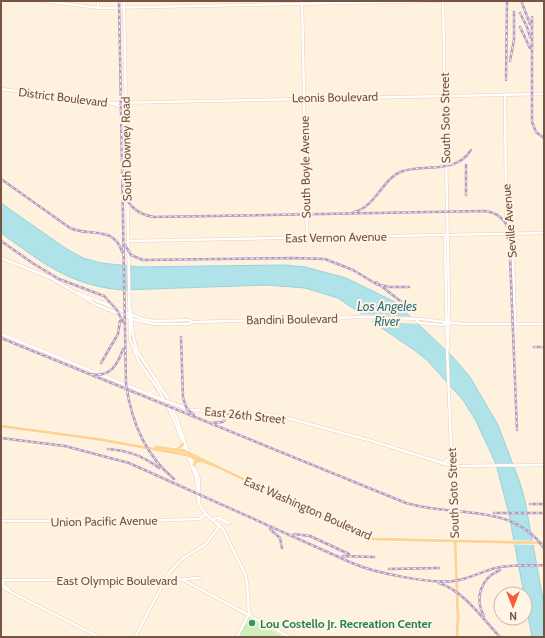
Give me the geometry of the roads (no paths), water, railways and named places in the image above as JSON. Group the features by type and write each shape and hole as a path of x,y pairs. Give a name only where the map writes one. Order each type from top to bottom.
{"main road":[{"path":"44,1 98,8 302,2 439,1"},
{"path":"98,1 98,8"},
{"name":"South Downey Road","path":"124,1 130,335 134,352 139,362 163,396 188,454"},
{"name":"South Soto Street","path":"443,1 447,323 458,622 457,637"},
{"name":"South Boyle Avenue","path":"302,2 307,238"},
{"name":"District Boulevard","path":"1,89 106,102 126,101"},
{"name":"Leonis Boulevard","path":"126,101 445,94 544,94"},
{"name":"Seville Avenue","path":"505,94 506,217 512,233 515,324"},
{"path":"106,102 123,106 126,110"},
{"name":"East Vernon Avenue","path":"128,241 544,233"},
{"name":"Bandini Boulevard","path":"1,258 49,277 78,293 130,316"},
{"name":"Bandini Boulevard","path":"78,293 80,296 97,305 130,316 150,320 189,320 192,322 364,317 444,321 447,323 544,324"},
{"name":"South Downey Road","path":"129,297 133,335 138,353 171,404 188,454"},
{"path":"125,313 129,308"},
{"path":"510,324 515,314"},
{"name":"East 26th Street","path":"1,334 190,410 276,415 368,440 452,466 544,465"},
{"path":"148,394 154,390"},
{"name":"East Washington Boulevard","path":"1,426 188,454 218,467"},
{"name":"East Washington Boulevard","path":"97,440 177,450 218,467 368,537 382,540 544,543"},
{"path":"177,450 183,444"},
{"path":"188,454 199,479 199,501"},
{"path":"188,454 196,477 199,501 206,514 220,525 246,577 249,614 237,637"},
{"path":"443,464 451,456"},
{"path":"194,465 196,461 202,461"},
{"name":"Union Pacific Avenue","path":"1,521 131,521 200,519 206,514"},
{"path":"212,519 218,518 229,523"},
{"path":"135,637 166,578 178,563 206,544 220,525"},
{"path":"181,579 200,578"},
{"name":"East Olympic Boulevard","path":"2,580 181,579 290,637"},
{"path":"2,580 4,585 9,590"},
{"path":"1,587 99,637"}],"water":[{"name":"Los Angeles River","path":"1,203 65,248 83,258 101,263 140,267 284,265 305,267 346,278 395,302 453,357 470,377 498,425 520,483 525,501 544,605 544,637 532,637 530,626 533,626 533,586 522,586 509,514 496,464 476,421 463,400 427,360 414,350 338,298 305,288 266,285 122,290 103,287 71,278 57,271 1,233"}],"railway":[{"path":"119,1 126,384 128,397 136,424 147,448 164,470 174,479"},
{"path":"506,80 507,2"},
{"path":"522,3 530,24"},
{"path":"510,61 514,40 514,12"},
{"path":"520,13 530,37"},
{"path":"532,17 532,122 536,132 544,138"},
{"path":"520,27 530,48"},
{"path":"354,212 362,209 368,204 396,174 412,169 449,165 465,158 471,150"},
{"path":"466,165 466,195"},
{"path":"1,179 70,228 77,231 100,233 113,238 122,252"},
{"path":"122,182 125,195 131,206 141,213 154,217 484,211 497,215 504,221 509,233 517,430"},
{"path":"1,241 59,279 104,296 117,310 123,322"},
{"path":"125,245 131,255 143,260 325,259 353,270 378,285"},
{"path":"376,282 413,311"},
{"path":"381,285 389,287 409,287"},
{"path":"101,363 118,334 120,321"},
{"path":"181,337 183,398 187,409 194,415"},
{"path":"1,338 406,503 443,510 481,514 516,524 531,533 544,548"},
{"path":"534,347 544,347"},
{"path":"92,374 104,374 112,369 119,360 123,349"},
{"path":"211,423 223,422 230,412"},
{"path":"1,438 65,446 129,463 352,563 388,574 431,581 454,581 465,579 501,567 544,565"},
{"path":"108,449 135,455 159,468"},
{"path":"530,504 544,504"},
{"path":"494,513 544,513"},
{"path":"270,529 280,538 282,548"},
{"path":"294,534 310,536 349,554"},
{"path":"343,556 374,557"},
{"path":"389,569 439,568"},
{"path":"484,616 480,602 481,589 488,578 500,570"},
{"path":"439,583 457,592 465,599 500,637"}],"place":[{"name":"Lou Costello Jr. Recreation Center","path":"252,623"}]}
